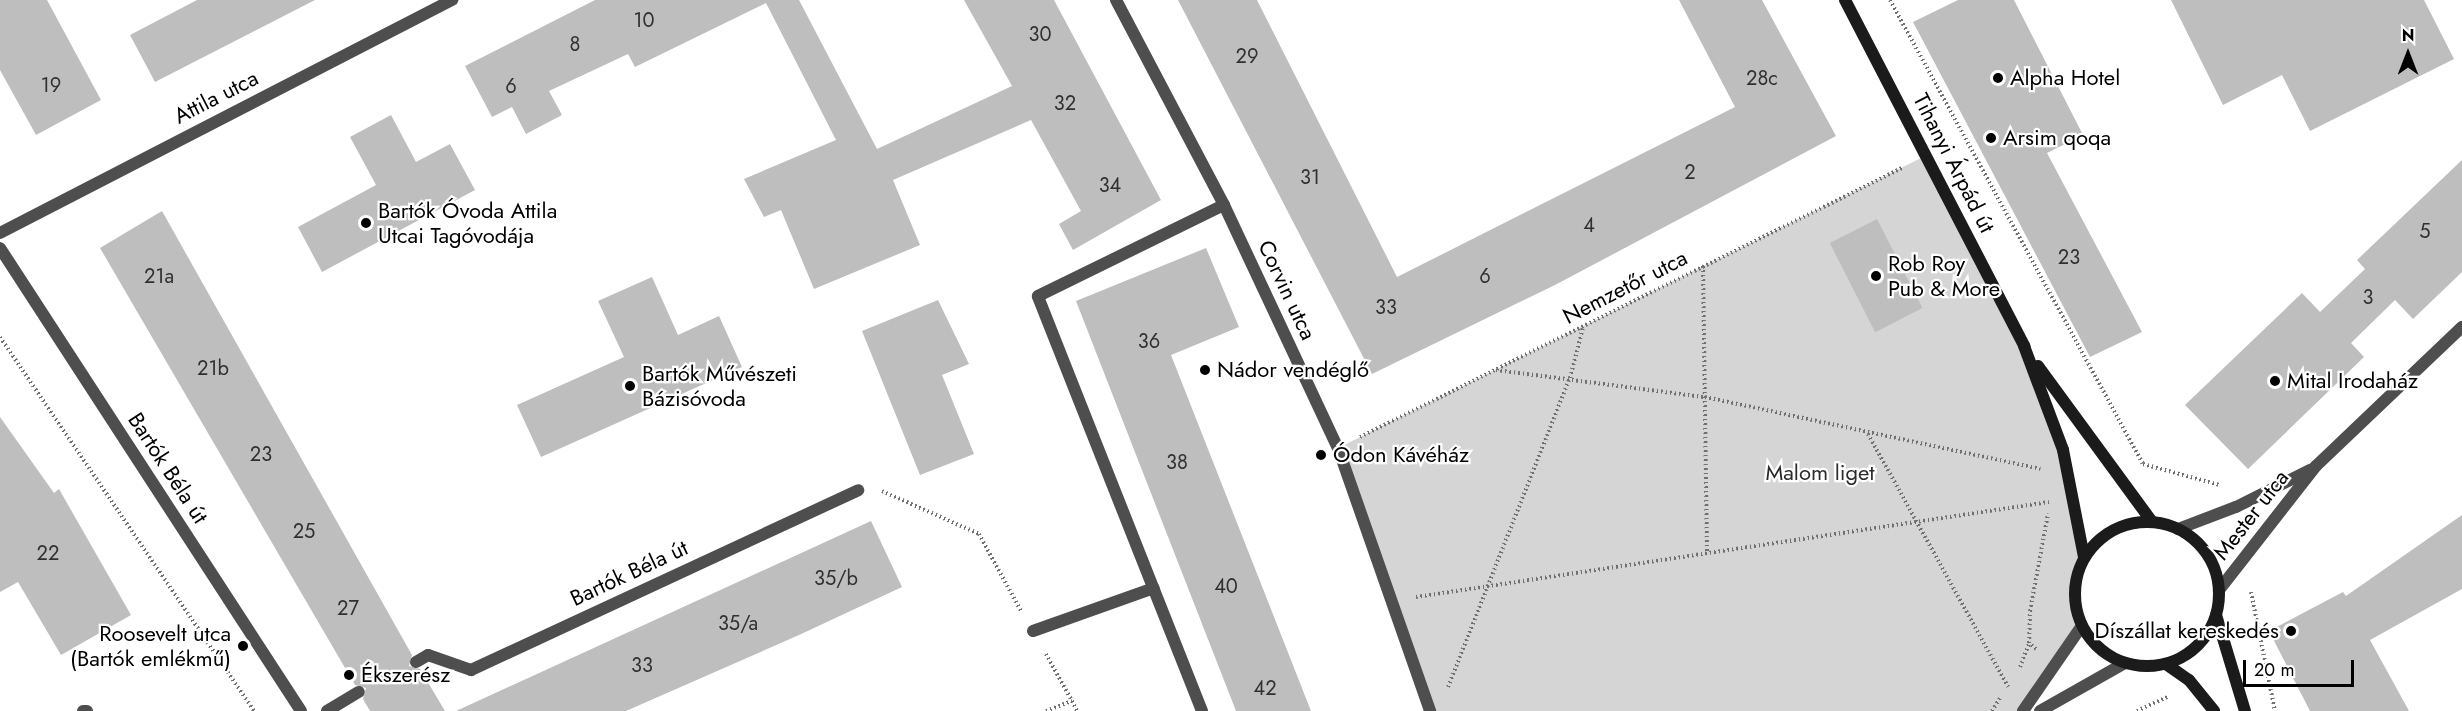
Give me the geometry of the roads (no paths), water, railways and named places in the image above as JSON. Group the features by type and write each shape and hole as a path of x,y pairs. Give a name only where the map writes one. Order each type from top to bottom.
{"street":[{"name":"Attila utca","path":"0,233 452,0"},
{"name":"Corvin utca","path":"1116,0 1224,206 1338,448 1430,711"},
{"name":"Tihanyi Árpád út","path":"1845,0 2024,346 2063,450 2084,557 2074,592 2082,627 2100,649 2125,663 2166,664"},
{"path":"1202,711 1038,296 1224,206"},
{"name":"Bartók Béla út","path":"0,248 301,711"},
{"name":"Mester utca","path":"2219,590 2316,466 2462,327"},
{"name":"Tihanyi Árpád út","path":"2024,346 2115,475 2152,522"},
{"name":"Mester utca","path":"2178,529 2236,507 2316,466"},
{"name":"Bartók Béla út","path":"416,662 429,655 471,670 858,490"},
{"path":"2084,557 2114,530 2152,522 2178,529 2207,554 2219,590 2216,615 2198,646 2166,664 2189,680 2214,711"},
{"path":"1033,632 1154,588"},
{"path":"2216,615 2245,711"},
{"path":"2023,711 2057,667 2082,627"},
{"path":"2040,711 2125,663"},
{"path":"327,711 359,692"}],"place":[{"name":"Alpha Hotel","path":"1998,78"},
{"name":"Arsim qoqa","path":"1991,138"},
{"name":"Bartók Óvoda Attila Utcai Tagóvodája","path":"366,223"},
{"name":"Rob Roy Pub & More","path":"1876,276"},
{"name":"Nádor vendéglő","path":"1205,370"},
{"name":"Mital Irodaház","path":"2275,381"},
{"name":"Bartók Művészeti Bázisóvoda","path":"630,386"},
{"name":"Ódon Kávéház","path":"1321,455"},
{"name":"Díszállat kereskedés","path":"2291,631"},
{"name":"Roosevelt utca (Bartók emlékmű)","path":"243,646"},
{"name":"Ékszerész","path":"349,675"}],"park label":[{"name":"Malom liget","path":"1820,473"}]}
